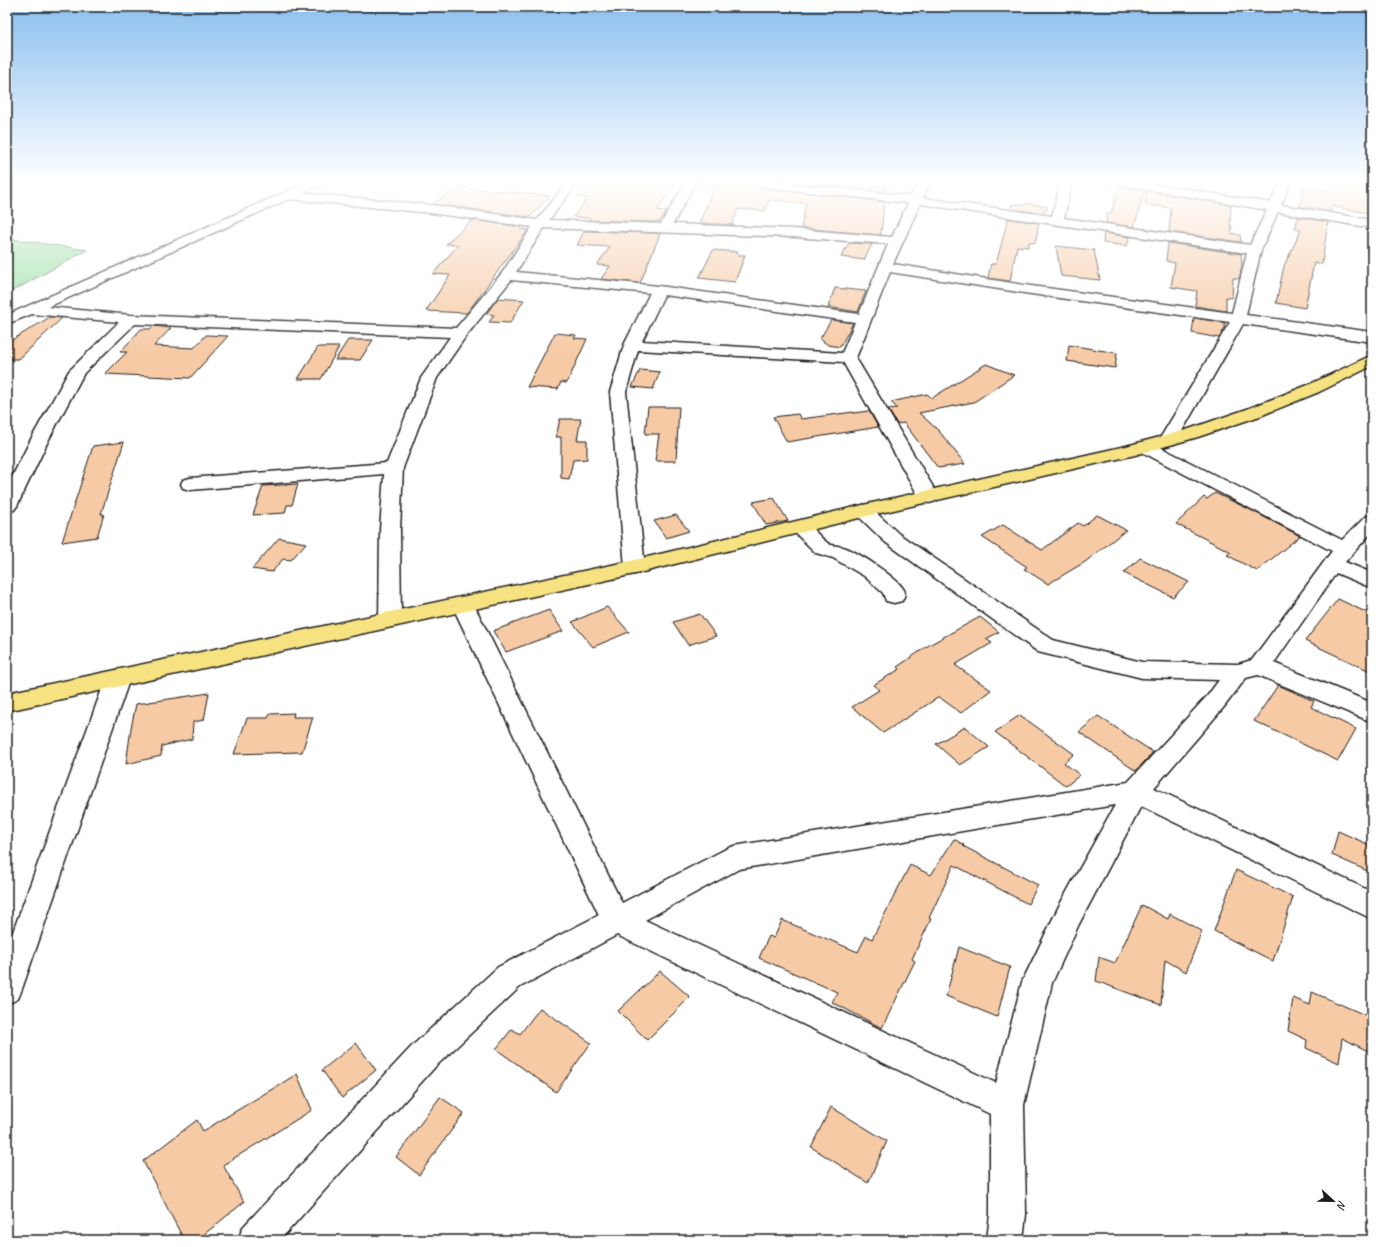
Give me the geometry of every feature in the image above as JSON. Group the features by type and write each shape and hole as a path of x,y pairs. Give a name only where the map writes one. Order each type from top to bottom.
{"main road":[{"path":"7,702 635,567 862,511 1146,447 1258,412 1314,389 1372,360"}],"street":[{"path":"7,320 191,238"},
{"path":"390,620 390,530 394,468 429,378 460,333 507,275 531,238"},
{"path":"860,238 896,241"},
{"path":"848,358 897,238"},
{"path":"1174,238 1254,250"},
{"path":"1168,440 1238,320 1254,250 1259,238"},
{"path":"886,268 1238,320 1372,337"},
{"path":"507,275 659,290 864,318"},
{"path":"635,567 618,392 632,345 659,290"},
{"path":"32,310 131,319 460,333"},
{"path":"7,506 39,440 77,371 131,319"},
{"path":"632,345 848,358"},
{"path":"848,358 929,496"},
{"path":"1146,447 1338,556 1372,581"},
{"path":"190,484 394,468"},
{"path":"862,511 892,538 1046,646 1142,670 1249,669 1372,713"},
{"path":"1005,1240 1008,1214 1007,1105 1037,982 1068,915 1136,791 1216,701 1249,669 1338,556 1372,521"},
{"path":"799,527 823,549 840,553 871,571 894,591 894,596"},
{"path":"463,605 616,920 1007,1105"},
{"path":"7,989 118,678"},
{"path":"256,1240 424,1056 509,976 734,858 1136,791 1372,906"}],"green space":[{"path":"13,239 87,250 7,294 7,242"}],"building":[{"path":"452,238 522,238 467,313 426,311 450,275 433,274 458,245 446,244"},
{"path":"580,238 658,238 640,283 601,279 610,266 597,265 610,247 577,245"},
{"path":"1003,238 1036,238 1035,243 1029,242 1028,247 1017,246 1010,281 988,278 991,264 996,264"},
{"path":"1103,238 1130,238 1127,246 1103,243"},
{"path":"1214,238 1240,238 1241,242"},
{"path":"1297,238 1326,238 1322,264 1314,263 1305,308 1276,303 1284,266"},
{"path":"849,243 872,244 864,260 841,257"},
{"path":"1168,243 1241,254 1242,266 1239,279 1233,278 1232,298 1226,297 1226,311 1195,306 1197,291 1171,287 1175,263 1166,261"},
{"path":"1056,246 1094,250 1100,280 1061,276"},
{"path":"713,250 738,252 737,255 745,255 735,282 699,278"},
{"path":"835,288 866,291 858,312 828,307"},
{"path":"498,298 524,300 510,323 489,322 494,315 486,314"},
{"path":"50,317 62,318 19,359 7,359 7,343"},
{"path":"1194,318 1225,323 1225,328 1219,338 1192,333"},
{"path":"831,320 853,323 840,347 828,345 820,339"},
{"path":"153,326 171,328 154,346 194,348 206,335 228,336 190,378 105,374 127,352 120,352 141,329 150,329"},
{"path":"555,333 576,335 574,338 587,339 567,383 561,382 558,389 527,387"},
{"path":"348,340 373,340 360,360 335,360"},
{"path":"1069,345 1117,353 1115,368 1067,361"},
{"path":"318,347 339,347 321,379 298,379"},
{"path":"986,364 1014,375 974,402 919,413 939,431 965,464 938,468 904,423 897,424 888,409 897,408 891,402 927,394 932,398"},
{"path":"640,370 660,372 653,389 632,387"},
{"path":"648,407 679,407 676,461 655,461 659,434 645,434"},
{"path":"869,411 878,427 787,442 773,417 798,414 801,419"},
{"path":"560,419 581,419 577,440 587,440 587,459 573,460 569,479 561,478 561,437 556,437"},
{"path":"124,442 101,514 104,514 97,537 62,542 93,446"},
{"path":"298,484 292,505 287,505 285,513 253,515 263,486"},
{"path":"1215,493 1300,536 1257,571 1227,555 1231,552 1176,524 1204,497 1207,499"},
{"path":"774,498 788,521 766,525 753,502"},
{"path":"676,515 689,531 666,538 654,521"},
{"path":"1097,515 1126,530 1085,562 1048,584 1024,569 1027,567 982,537 1003,525 1042,550 1078,523 1083,526"},
{"path":"279,538 306,543 291,560 283,559 272,572 252,569"},
{"path":"1140,558 1189,582 1173,597 1124,573"},
{"path":"1338,599 1372,615 1372,672 1305,641"},
{"path":"607,607 629,632 593,647 572,622"},
{"path":"549,610 563,631 506,652 493,631"},
{"path":"700,614 716,636 688,645 673,622"},
{"path":"980,617 999,632 986,639 992,643 955,665 991,690 961,713 939,697 883,733 852,707 879,690 873,685 900,669 897,667 929,645"},
{"path":"1278,685 1314,701 1311,707 1356,729 1338,761 1254,721"},
{"path":"209,693 204,720 193,722 192,739 162,746 161,756 126,764 136,704"},
{"path":"294,713 293,717 313,717 302,752 234,754 247,718 268,718 270,714"},
{"path":"1020,715 1074,754 1064,763 1080,775 1066,786 995,732"},
{"path":"1098,716 1153,752 1136,771 1079,732"},
{"path":"965,727 989,747 960,765 936,744"},
{"path":"1338,831 1372,846 1372,873 1332,855"},
{"path":"954,839 964,845 963,846 1038,885 1028,904 954,865 929,918 931,919 912,959 915,961 882,1028 832,1002 837,992 759,958 769,936 774,938 782,920 858,952 866,936 872,939 910,865 931,875"},
{"path":"1236,870 1293,897 1273,961 1214,931"},
{"path":"1142,905 1168,919 1170,914 1202,931 1186,972 1165,960 1161,1005 1096,981 1099,957 1115,963"},
{"path":"959,947 1010,967 997,1017 946,996"},
{"path":"660,971 690,997 647,1040 618,1011"},
{"path":"1312,992 1372,1018 1372,1053 1342,1038 1339,1063 1306,1048 1307,1040 1288,1031 1293,998 1310,1005"},
{"path":"540,1008 591,1043 556,1092 496,1049 512,1029 520,1034"},
{"path":"356,1043 376,1070 342,1098 322,1070"},
{"path":"297,1074 312,1110 223,1165 244,1202 197,1240 184,1240 143,1161 197,1120 203,1131"},
{"path":"440,1097 464,1113 419,1175 396,1157"},
{"path":"831,1107 887,1141 868,1183 811,1147"}]}
